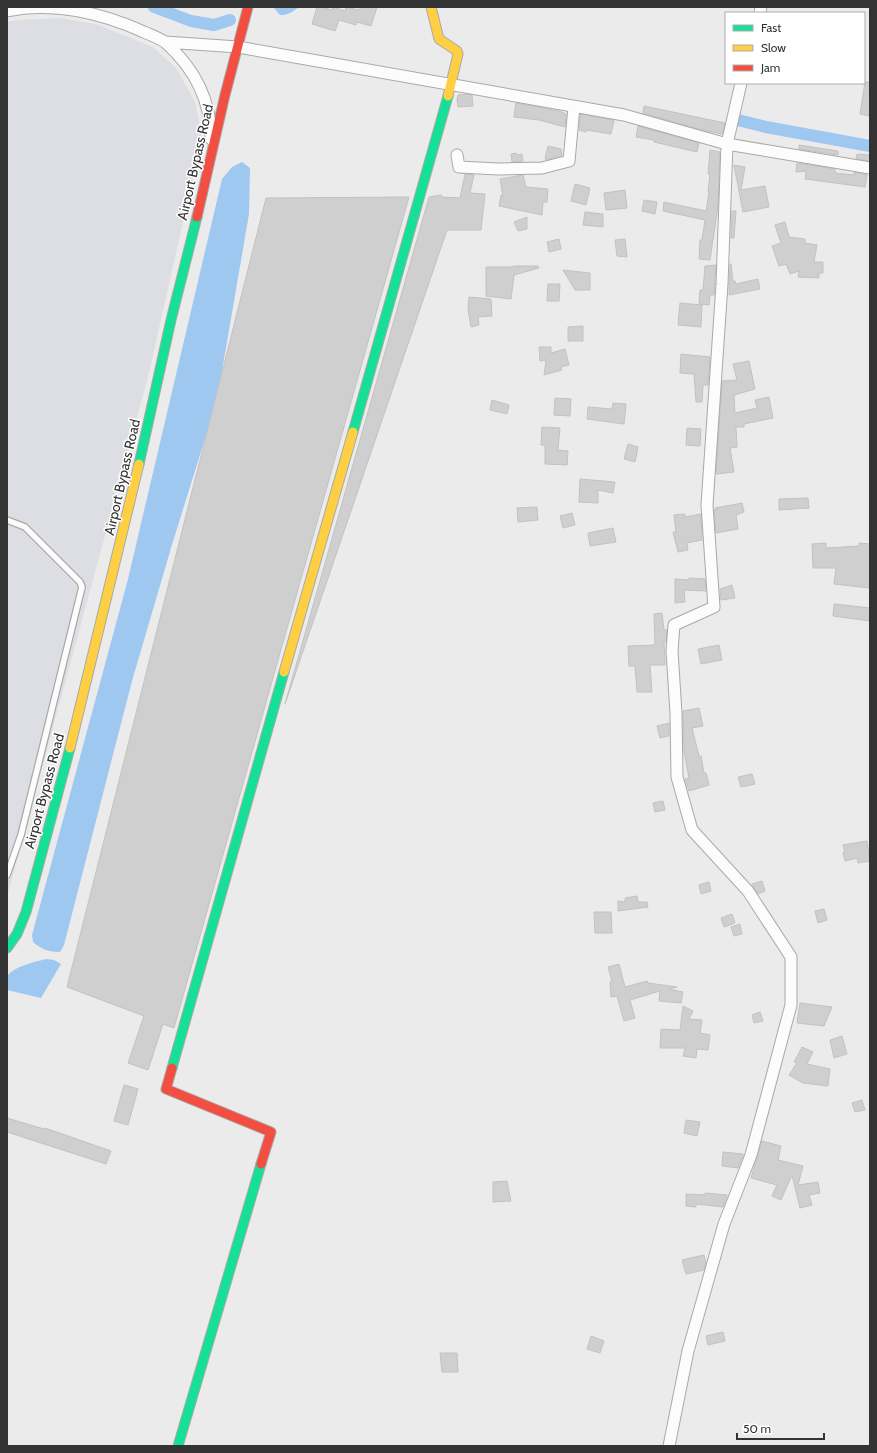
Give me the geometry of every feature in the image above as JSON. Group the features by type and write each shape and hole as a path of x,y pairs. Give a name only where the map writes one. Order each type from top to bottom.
{"street":[{"path":"7,11 41,7 88,13 127,24 165,42 190,69 198,82 211,127 211,155"},
{"name":"Airport Bypass Road","path":"7,948 17,934 26,912 61,784 133,491 171,320 248,7"},
{"path":"178,1446 272,1132 166,1089 451,86 458,54 457,50 439,39 431,7"},
{"path":"165,42 238,46 451,86 624,115 727,144 870,168"},
{"path":"669,1446 688,1351 724,1224 751,1155 791,1005 791,957 748,890 692,830 677,777 676,713 672,651 674,624 714,607 707,505 722,284 727,144 740,84"},
{"path":"458,155 459,167 498,169 542,168 569,161 574,107"}],"lane":[{"path":"7,520 25,527 80,582 82,588 21,835 7,875"}],"shaded area":[{"path":"61,18 96,24 153,47 176,68 195,102 202,137 149,373 7,897 7,22 16,20"}],"water":[{"path":"273,7 302,7 288,14 280,15"},
{"path":"242,162 250,168 249,214 217,400 132,681 64,945 60,952 49,951 39,947 33,942 32,935 128,579 222,179 232,167"},
{"path":"46,959 54,960 61,964 41,998 7,990 7,976 10,973 25,965"}],"building":[{"path":"317,7 332,10 333,7 345,11 346,7 359,10 361,7 377,7 371,26 357,22 356,25 339,20 335,31 312,24"},
{"path":"865,82 870,82 870,116 860,114"},
{"path":"458,95 472,95 473,106 458,107"},
{"path":"516,103 559,111 566,114 565,127 539,120 514,117"},
{"path":"644,106 725,123 722,134 702,130 643,113"},
{"path":"580,114 614,120 611,134 579,130"},
{"path":"638,126 699,143 697,152 654,142 654,140 636,137"},
{"path":"799,145 838,151 838,155 799,149"},
{"path":"548,146 561,149 562,155 546,160 545,158"},
{"path":"710,150 720,152 718,206 710,260 699,259 700,240 702,240 705,220 663,211 664,202 706,211 709,192 710,174 708,174"},
{"path":"516,153 517,155 522,154 523,161 512,162 511,154"},
{"path":"857,154 870,155 870,161 856,159"},
{"path":"797,163 835,169 835,173 854,175 854,172 867,175 865,187 805,179 806,171 796,172"},
{"path":"734,165 745,167 741,190 765,186 769,207 743,212"},
{"path":"465,174 474,175 470,193 485,194 481,230 447,230 285,704 429,197 441,195 442,197 460,198"},
{"path":"523,175 526,187 548,189 547,202 543,202 542,215 499,206 501,195 503,196 500,179"},
{"path":"575,184 590,188 586,205 571,201"},
{"path":"625,190 627,208 606,210 604,193"},
{"path":"409,197 174,1028 163,1024 148,1070 128,1063 144,1016 67,987 266,198"},
{"path":"644,200 657,202 655,214 642,211"},
{"path":"732,211 736,211 734,238 731,238"},
{"path":"585,212 603,214 603,227 583,225"},
{"path":"527,217 527,229 518,231 514,222"},
{"path":"785,222 789,237 805,239 805,243 817,245 814,262 823,262 823,273 819,273 819,278 798,277 799,271 790,274 786,264 779,266 772,246 781,243 775,225"},
{"path":"559,239 561,249 549,252 547,242"},
{"path":"625,239 627,257 617,256 615,240"},
{"path":"730,264 733,281 735,281 736,284 758,279 760,289 729,295"},
{"path":"716,265 714,295 710,295 709,305 699,304 700,290 703,290 705,266"},
{"path":"538,266 539,268 514,275 511,299 486,296 486,267"},
{"path":"563,270 590,273 590,290 575,290"},
{"path":"548,284 560,284 559,301 547,301"},
{"path":"469,297 491,299 492,316 478,317 479,325 471,327 468,309"},
{"path":"680,303 702,305 701,327 678,325"},
{"path":"583,326 583,341 568,341 568,327"},
{"path":"539,347 551,347 551,353 565,349 569,365 561,367 562,370 544,375 546,360 540,361"},
{"path":"681,354 710,357 708,385 703,385 702,402 696,402 694,374 680,373"},
{"path":"749,361 755,389 734,395 735,413 757,408 755,400 769,397 773,418 744,424 744,427 736,427 737,447 730,448 734,472 716,474 722,381 737,380 733,364"},
{"path":"555,398 571,399 570,416 554,415"},
{"path":"492,400 509,405 507,414 490,410"},
{"path":"613,403 626,404 624,424 587,419 588,407 612,409"},
{"path":"542,427 560,428 558,450 568,451 567,465 545,464 545,445 541,445"},
{"path":"687,428 701,429 700,446 686,445"},
{"path":"628,444 638,447 635,462 624,459"},
{"path":"580,479 615,482 613,493 598,490 598,503 579,502"},
{"path":"808,498 809,508 779,510 779,499"},
{"path":"742,503 744,512 736,515 738,529 716,533 715,508"},
{"path":"537,507 538,520 518,522 517,508"},
{"path":"572,513 575,525 563,528 560,516"},
{"path":"685,514 685,517 701,514 702,540 687,543 688,550 678,552 673,532 676,532 674,515"},
{"path":"613,528 616,542 590,546 588,533"},
{"path":"826,543 826,548 859,546 859,543 870,544 870,588 834,584 836,568 813,568 812,544"},
{"path":"689,578 705,579 706,591 684,590 685,602 675,603 675,579 689,580"},
{"path":"732,585 735,598 721,600 720,589"},
{"path":"834,604 870,608 870,621 833,616"},
{"path":"662,613 664,630 667,630 666,642 664,642 665,665 650,665 652,692 637,692 635,666 629,666 628,646 655,645 654,614"},
{"path":"719,645 722,660 701,664 698,649"},
{"path":"699,708 703,726 692,728 699,756 701,756 704,773 706,773 709,785 689,791 685,779 689,778 684,752 683,711"},
{"path":"669,723 669,736 660,738 657,726"},
{"path":"752,774 755,784 741,787 738,777"},
{"path":"663,801 665,810 655,812 653,803"},
{"path":"867,841 870,861 858,863 857,858 845,861 843,845"},
{"path":"762,881 765,891 758,894 752,884"},
{"path":"709,882 711,891 701,894 699,885"},
{"path":"637,896 638,902 647,902 648,907 618,911 618,901 625,902 625,898"},
{"path":"824,909 827,920 818,923 815,911"},
{"path":"594,912 611,912 612,933 595,933"},
{"path":"732,914 735,923 724,927 721,918"},
{"path":"740,924 742,934 734,936 731,927"},
{"path":"619,964 625,987 647,981 648,983 677,987 669,989 683,992 681,1003 659,1001 660,991 630,1000 635,1018 624,1021 617,996 611,997 610,982 612,981 608,967"},
{"path":"800,1003 832,1007 824,1026 797,1023"},
{"path":"683,1006 693,1011 689,1019 702,1020 700,1033 710,1035 708,1050 697,1049 696,1058 683,1056 685,1048 660,1048 661,1029 680,1030"},
{"path":"760,1012 763,1021 754,1023 752,1015"},
{"path":"842,1036 847,1054 834,1058 830,1040"},
{"path":"802,1047 813,1052 807,1064 830,1069 828,1086 803,1083 789,1075 797,1063 794,1062"},
{"path":"124,1085 138,1089 128,1125 114,1121"},
{"path":"862,1100 865,1110 855,1112 852,1103"},
{"path":"7,1118 44,1129 45,1128 111,1151 106,1164 7,1132"},
{"path":"686,1120 700,1122 697,1136 684,1133"},
{"path":"762,1141 781,1146 778,1160 803,1166 798,1185 818,1182 820,1193 809,1195 812,1205 800,1208 792,1175 781,1200 772,1196 777,1185 751,1178"},
{"path":"723,1152 743,1154 738,1168 722,1166"},
{"path":"507,1181 511,1201 493,1202 493,1182"},
{"path":"705,1193 727,1195 723,1207 696,1204 696,1207 686,1206 686,1194 705,1195"},
{"path":"704,1255 706,1264 704,1270 686,1274 682,1260"},
{"path":"723,1332 725,1341 708,1345 706,1336"},
{"path":"591,1336 604,1341 600,1353 587,1349"},
{"path":"440,1353 457,1353 458,1372 442,1372"}],"waterway":[{"path":"154,7 191,21 214,25 230,20"},
{"path":"738,120 766,127 870,146"}],"traffic: fast":[{"path":"353,432 448,96"},
{"path":"139,464 171,320 197,217"},
{"path":"172,1068 284,672"},
{"path":"7,948 17,934 26,912 70,748"},
{"path":"178,1446 261,1164"}],"traffic: slow":[{"path":"431,7 439,39 457,51 458,54 448,96"},
{"path":"284,672 353,432"},
{"path":"70,748 139,464"}],"traffic: jam":[{"path":"197,217 225,95 248,7"},
{"path":"172,1068 166,1089 271,1132 261,1164"}]}
